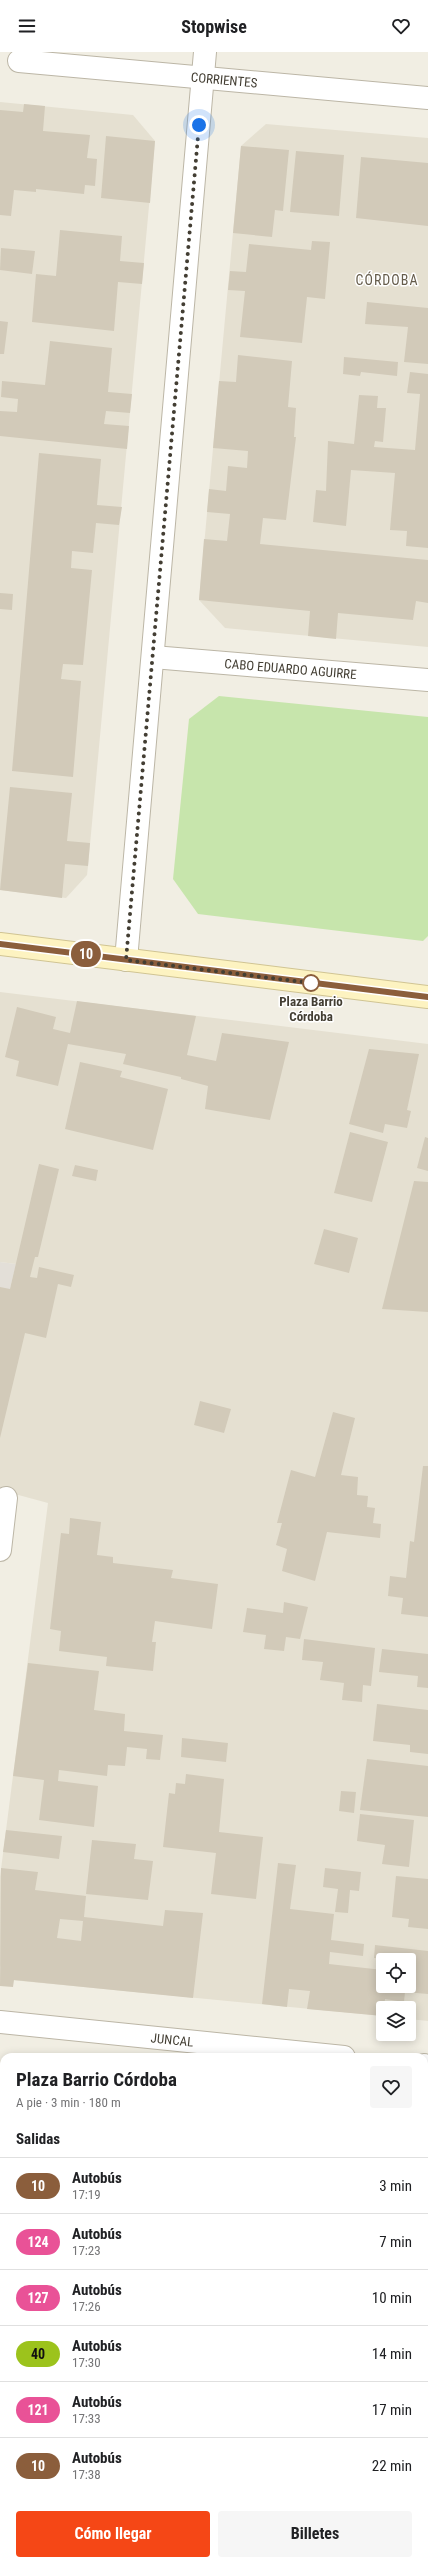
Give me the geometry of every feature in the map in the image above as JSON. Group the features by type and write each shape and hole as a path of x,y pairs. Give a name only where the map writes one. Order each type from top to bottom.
{"main road":[{"path":"0,944 428,997"}],"street":[{"path":"126,960 205,52"},
{"name":"CORRIENTES","path":"19,61 428,98"},
{"name":"CABO EDUARDO AGUIRRE","path":"153,657 428,680"},
{"path":"0,1550 6,1498"},
{"name":"JUNCAL","path":"0,2022 305,2053"}],"shaded area":[{"path":"0,102 133,115 155,141 87,875 66,898 0,890"},
{"path":"266,124 428,138 428,647 225,628 199,600 241,146"},
{"path":"0,992 428,1044 428,2021 416,2020 416,2001 376,2001 376,2015 11,1980 0,1965 0,1877 48,1503 0,1490 0,1331 16,1264 0,1262"},
{"path":"0,1262 16,1264 0,1331"}],"green space":[{"path":"219,696 428,717 428,936 423,941 198,914 173,879 189,719"}],"building":[{"path":"24,104 45,106 43,131 90,135 87,158 97,159 95,186 85,185 84,194 36,189 36,192 14,190 11,216 0,215 0,110 23,112"},
{"path":"106,136 155,141 150,203 101,198"},
{"path":"241,146 289,150 283,211 275,210 272,237 233,233"},
{"path":"296,151 344,155 339,216 290,212"},
{"path":"361,157 428,163 428,226 356,218"},
{"path":"60,230 122,236 120,261 144,263 142,284 118,282 114,331 32,322 36,274 56,276"},
{"path":"312,241 330,242 325,299 307,297 302,343 240,337 245,291 228,290 230,271 246,272 249,244 311,250"},
{"path":"1,248 35,251 32,274 0,270"},
{"path":"367,302 428,308 428,364 404,362 408,327 365,324"},
{"path":"0,321 8,322 4,354 0,354"},
{"path":"50,341 112,348 108,392 132,394 130,413 106,411 104,424 129,426 127,449 0,436 0,411 17,412 18,399 1,397 2,381 45,385"},
{"path":"238,355 292,361 288,407 296,408 294,437 296,437 286,520 263,518 260,544 428,560 428,603 416,601 413,620 338,613 336,639 308,636 310,611 199,600 204,539 227,541 230,514 207,512 209,489 226,491 228,466 247,468 248,451 213,448 219,381 236,382"},
{"path":"344,357 398,362 397,376 361,372 360,376 343,374"},
{"path":"410,372 428,374 428,548 406,546 407,531 390,530 395,473 351,470 346,526 313,522 316,490 326,491 328,441 354,444 359,395 378,396 377,408 386,408 383,442 375,441 374,447 415,450 420,394 407,393"},
{"path":"39,453 101,459 97,505 122,507 119,525 96,523 93,553 72,551 71,568 92,570 83,665 63,664 61,679 81,681 73,777 12,771"},
{"path":"0,593 13,594 12,610 0,609"},
{"path":"10,787 72,793 67,841 90,843 88,866 65,864 62,898 0,890"},
{"path":"77,1001 196,1016 187,1055 216,1061 222,1033 289,1042 270,1120 205,1109 208,1086 181,1079 181,1077 123,1064 126,1054 68,1044 58,1086 16,1076 19,1061 5,1057 17,1007 56,1017 53,1029 70,1033"},
{"path":"369,1049 419,1054 407,1110 411,1111 407,1128 385,1124 383,1133 349,1124"},
{"path":"80,1062 122,1071 120,1077 168,1089 153,1150 65,1129"},
{"path":"350,1132 388,1142 372,1202 334,1193"},
{"path":"425,1137 428,1138 428,1171 417,1168"},
{"path":"39,1164 59,1169 38,1257 35,1257 30,1277 37,1278 39,1267 74,1275 71,1287 58,1284 46,1338 25,1333 0,1438 0,1287 10,1289"},
{"path":"75,1165 98,1170 96,1181 72,1176"},
{"path":"414,1181 428,1182 428,1312 382,1309"},
{"path":"324,1229 358,1238 349,1273 314,1264"},
{"path":"200,1401 231,1409 224,1433 194,1425"},
{"path":"333,1412 355,1418 341,1475 358,1477 357,1495 368,1496 367,1507 375,1508 373,1523 381,1524 380,1538 327,1532 315,1581 282,1571 287,1549 276,1545 282,1523 277,1523 291,1470 315,1477"},
{"path":"423,1466 428,1466 428,1617 401,1614 403,1598 388,1596 390,1576 406,1578 410,1541 414,1542"},
{"path":"70,1518 101,1522 97,1555 113,1557 113,1563 173,1570 171,1578 218,1584 212,1629 155,1621 152,1642 156,1642 153,1671 106,1666 107,1657 59,1651 61,1631 50,1629 61,1533 69,1534"},
{"path":"284,1602 308,1607 300,1639 286,1637 284,1651 264,1649 266,1635 243,1632 247,1608 283,1613"},
{"path":"304,1639 375,1648 371,1686 363,1685 362,1702 342,1700 344,1683 320,1680 323,1662 302,1660"},
{"path":"382,1649 428,1654 428,1688 417,1687 418,1676 379,1672"},
{"path":"28,1663 99,1671 94,1710 125,1714 124,1731 163,1735 160,1760 146,1759 147,1749 127,1747 125,1766 108,1765 107,1776 59,1770 58,1781 98,1786 94,1827 39,1820 44,1780 13,1776"},
{"path":"377,1704 428,1710 428,1754 410,1752 410,1745 373,1741"},
{"path":"182,1738 228,1743 226,1762 181,1757"},
{"path":"367,1759 428,1766 428,1817 360,1810"},
{"path":"186,1774 224,1779 219,1832 263,1837 256,1899 211,1894 216,1853 163,1847 169,1793 175,1794 176,1783 185,1784"},
{"path":"341,1791 356,1792 354,1813 339,1811"},
{"path":"360,1814 414,1820 409,1867 382,1864 385,1845 357,1841"},
{"path":"6,1830 62,1836 59,1859 3,1852"},
{"path":"92,1840 136,1844 134,1859 153,1861 148,1900 86,1894"},
{"path":"278,1863 296,1865 290,1909 334,1914 331,1940 364,1944 363,1956 330,1952 329,1964 376,1969 376,1993 405,1993 404,2001 385,1999 385,2001 376,2001 376,2015 307,2009 310,1991 289,1989 287,2007 262,2004"},
{"path":"1,1868 38,1872 35,1890 86,1896 84,1917 163,1926 165,1910 203,1913 193,1998 14,1980 13,1987 0,1986","holes":["60,1919 83,1921 81,1941 57,1938"]},
{"path":"325,1868 361,1872 359,1891 350,1890 348,1913 335,1912 338,1889 323,1887"},
{"path":"396,1876 428,1879 428,1929 408,1927 409,1919 392,1917"},
{"path":"375,1945 428,1951 428,1994 416,1993 416,1953 376,1953 376,1958 374,1958"}],"bus line":[{"name":"10","path":"0,944 428,997"}],"place":[{"name":"Plaza Barrio Córdoba","path":"311,983"}],"district":[{"name":"CÓRDOBA","path":"387,280"}],"route":[{"path":"199,125 126,960 311,983"}]}
